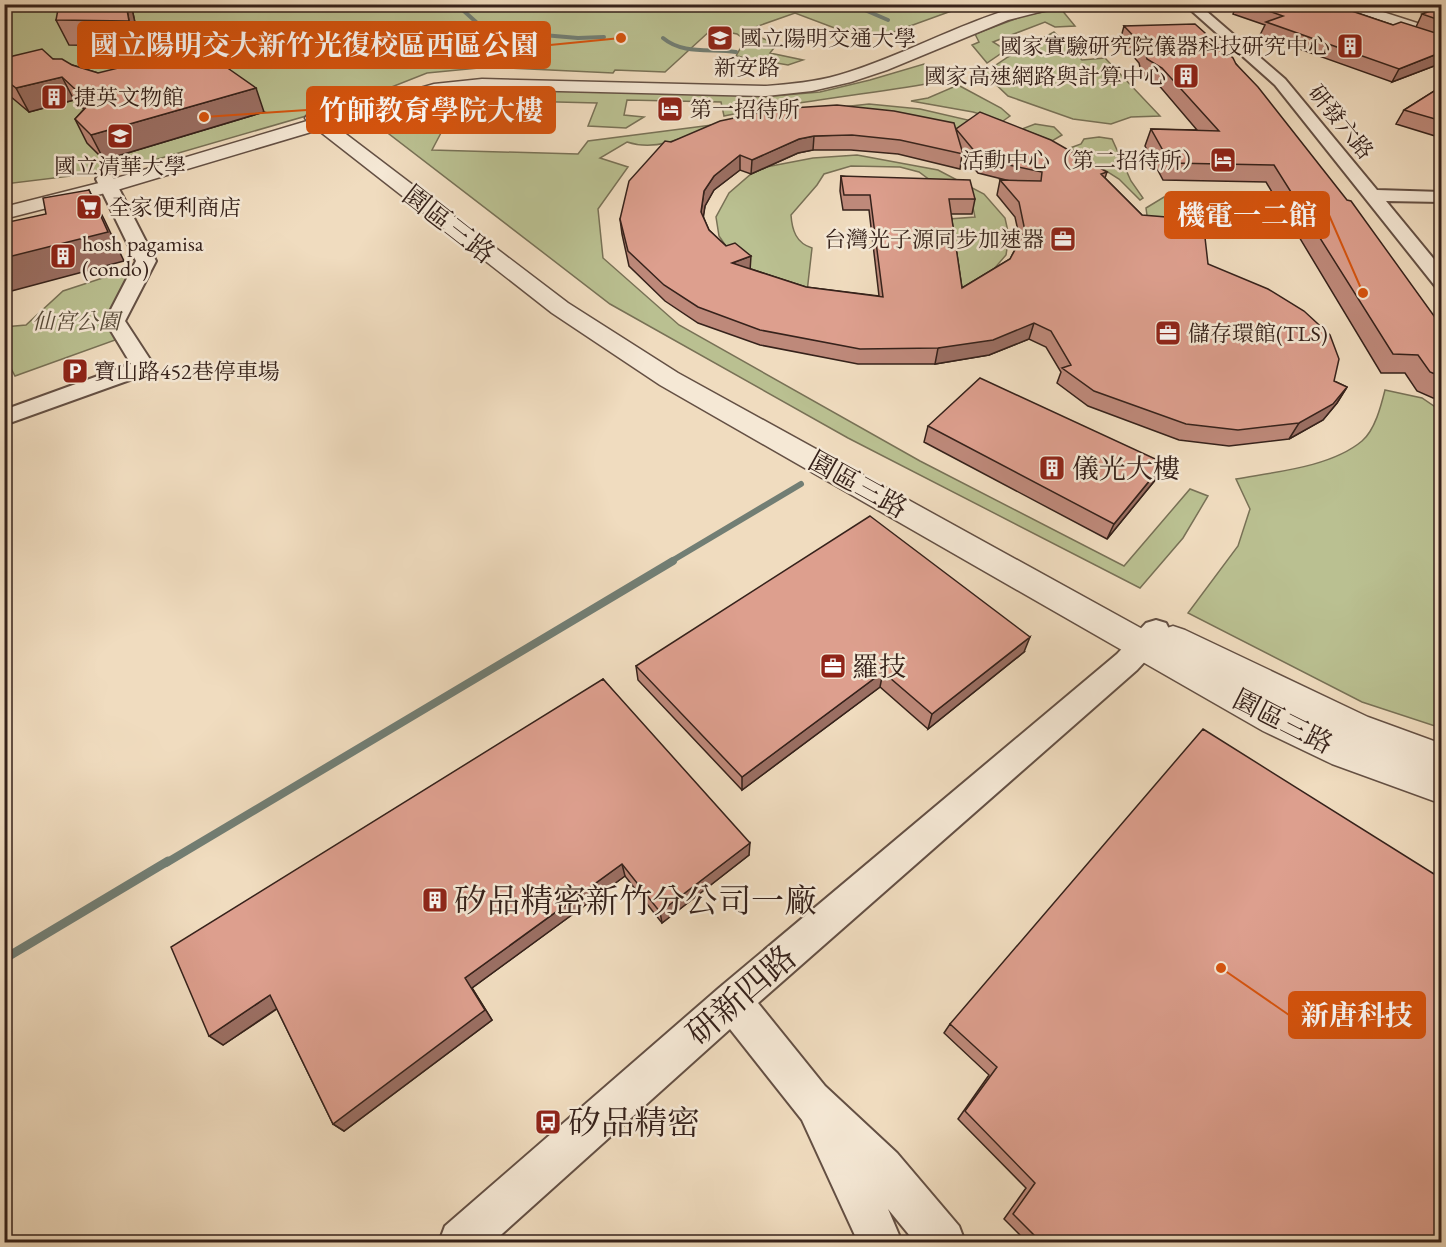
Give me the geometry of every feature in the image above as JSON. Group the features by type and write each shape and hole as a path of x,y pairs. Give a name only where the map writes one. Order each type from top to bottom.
{"street":[{"name":"新安路","path":"326,118 425,84 462,78 723,82 794,79 831,72 1010,4"},
{"name":"新安路","path":"326,118 411,95 460,85 766,91 794,89 858,75 1002,16 1054,4"},
{"name":"研發六路","path":"1190,4 1280,82 1442,282"},
{"path":"1322,4 1442,43"},
{"path":"1341,4 1442,36"},
{"path":"4,213 326,118"},
{"name":"園區三路","path":"326,118 551,301 669,379 1150,638 1286,725 1345,753 1442,787"},
{"path":"4,206 108,183"},
{"path":"4,418 144,367 115,321 146,261 108,183"},
{"path":"1372,195 1442,197"},
{"name":"園區三路","path":"1150,638 1355,728 1442,760"},
{"name":"研新四路","path":"461,1242 732,1001 1150,638"},
{"path":"732,1001 811,1100 882,1168 943,1242"},
{"path":"811,1100 863,1200 880,1242"}],"green space":[{"path":"928,4 957,9 888,34 861,38 795,13 744,31 777,44 770,53 803,60 788,65 736,56 745,40 737,34 712,29 665,72 615,70 613,73 489,67 427,73 351,103 120,170 5,184 4,5"},
{"path":"1061,9 1075,26 1055,27 1045,22 993,42 1006,50 987,63 972,45 979,42 975,34 1026,15"},
{"path":"1054,32 1082,60 1105,58 1160,116 1131,117 1111,124 1073,119 1008,96 984,73"},
{"path":"924,64 939,74 932,83 724,116 721,102 627,100 624,115 644,117 626,128 588,126 597,103 480,100 479,96 460,97 432,150 578,154 588,141 712,125 671,142 638,145 627,142 600,158 628,167 598,209 603,258 679,325 920,461 1124,566 1190,489 1208,496 1183,538 1140,588 848,438 610,304 367,117 448,92 484,89 773,96 820,92"},
{"path":"958,85 1001,108 1010,116 1003,121 973,112 911,101 928,98"},
{"path":"869,104 920,109 998,127 959,139 832,108"},
{"path":"1035,124 1054,127 1062,135 1052,141 1022,129"},
{"path":"1099,137 1112,139 1131,181 1143,198 1140,200 1119,179 1070,148 1081,144 1084,139"},
{"path":"857,155 938,170 984,194 1005,218 1009,236 1006,255 987,277 957,291 949,219 975,217 970,194 934,183 919,172 900,167 851,166 824,174 791,215 796,235 802,243 812,248 807,292 751,271 735,259 719,236 716,217 729,193 751,174 766,167 813,158"},
{"path":"1164,197 1197,197 1208,203 1220,219 1215,223 1148,223 1146,208"},
{"name":"仙宮公園","path":"133,268 118,339 15,376 5,357 4,327 26,325 63,291"},
{"path":"1385,390 1422,398 1441,411 1441,728 1362,702 1188,613 1238,546 1250,509 1236,479 1319,463 1349,450 1371,431"}],"building":[{"path":"59,4 126,4 129,21 56,20"},
{"path":"1248,4 1331,4 1393,25 1401,22 1442,35 1442,52 1399,69 1266,22 1283,16"},
{"path":"1442,7 1442,21 1422,14"},
{"path":"1195,24 1233,58 1347,200 1351,201 1442,327 1442,377 1430,372 1418,355 1393,354 1274,165 1170,163 1151,129 1219,131 1162,68 1147,59 1144,47 1124,26"},
{"path":"199,48 256,88 91,135 75,119 90,103 62,77 16,88 4,79 4,60 42,49 53,59 62,59 72,65 98,73"},
{"path":"1442,86 1442,121 1404,110"},
{"path":"837,105 894,111 954,123 963,154 900,140 852,135 814,136 799,139 752,160 740,155 714,176 704,191 701,212 709,230 726,246 735,243 751,256 732,263 806,287 883,297 870,195 844,195 841,176 970,180 975,199 949,199 962,288 1010,259 1025,231 1019,202 1000,180 1041,181 1042,172 981,159 956,129 980,112 1051,140 1107,172 1101,174 1142,215 1203,220 1208,264 1268,289 1304,311 1330,335 1339,359 1334,381 1347,387 1333,404 1299,423 1238,430 1186,424 1094,391 1062,368 1071,365 1051,331 1034,323 993,340 938,348 860,349 760,330 698,307 664,285 628,251 620,219 629,181 665,141 671,142 720,121 777,109"},
{"path":"89,190 108,232 4,258 4,215 9,222 46,214 43,198"},
{"name":"儀光大樓","path":"980,378 1164,463 1114,524 928,426"},
{"name":"羅技","path":"870,516 1030,637 932,714 883,672 742,777 636,666"},
{"name":"矽品精密新竹分公司一廠","path":"603,679 750,843 660,912 622,864 465,978 485,1010 333,1124 270,995 209,1036 171,947"},
{"path":"1203,729 1442,879 1442,1242 1041,1242 1013,1214 1035,1183 965,1111 997,1067 950,1024"}],"waterway":[{"path":"456,4 485,30 578,38 604,37"},
{"path":"851,4 888,20"},
{"path":"663,38 688,49 736,52"},
{"path":"670,562 801,484"},
{"path":"166,863 673,561"},
{"path":"4,959 168,861"}],"place":[{"name":"國立陽明交大新竹光復校區西區公園","path":"621,38"},
{"name":"國立陽明交通大學","path":"720,38"},
{"name":"國家實驗研究院儀器科技研究中心","path":"1350,46"},
{"name":"國家高速網路與計算中心","path":"1186,76"},
{"name":"捷英文物館","path":"54,97"},
{"name":"第一招待所","path":"670,109"},
{"name":"竹師教育學院大樓","path":"204,117"},
{"name":"國立清華大學","path":"120,136"},
{"name":"活動中心（第二招待所）","path":"1223,160"},
{"name":"全家便利商店","path":"89,207"},
{"name":"台灣光子源同步加速器","path":"1063,239"},
{"name":"hosh pagamisa (condo)","path":"63,256"},
{"name":"機電一二館","path":"1363,293"},
{"name":"儲存環館(TLS)","path":"1168,333"},
{"name":"寶山路452巷停車場","path":"75,371"},
{"name":"儀光大樓","path":"1052,468"},
{"name":"羅技","path":"833,666"},
{"name":"矽品精密新竹分公司一廠","path":"435,900"},
{"name":"新唐科技","path":"1221,968"},
{"name":"矽品精密","path":"548,1122"}]}
